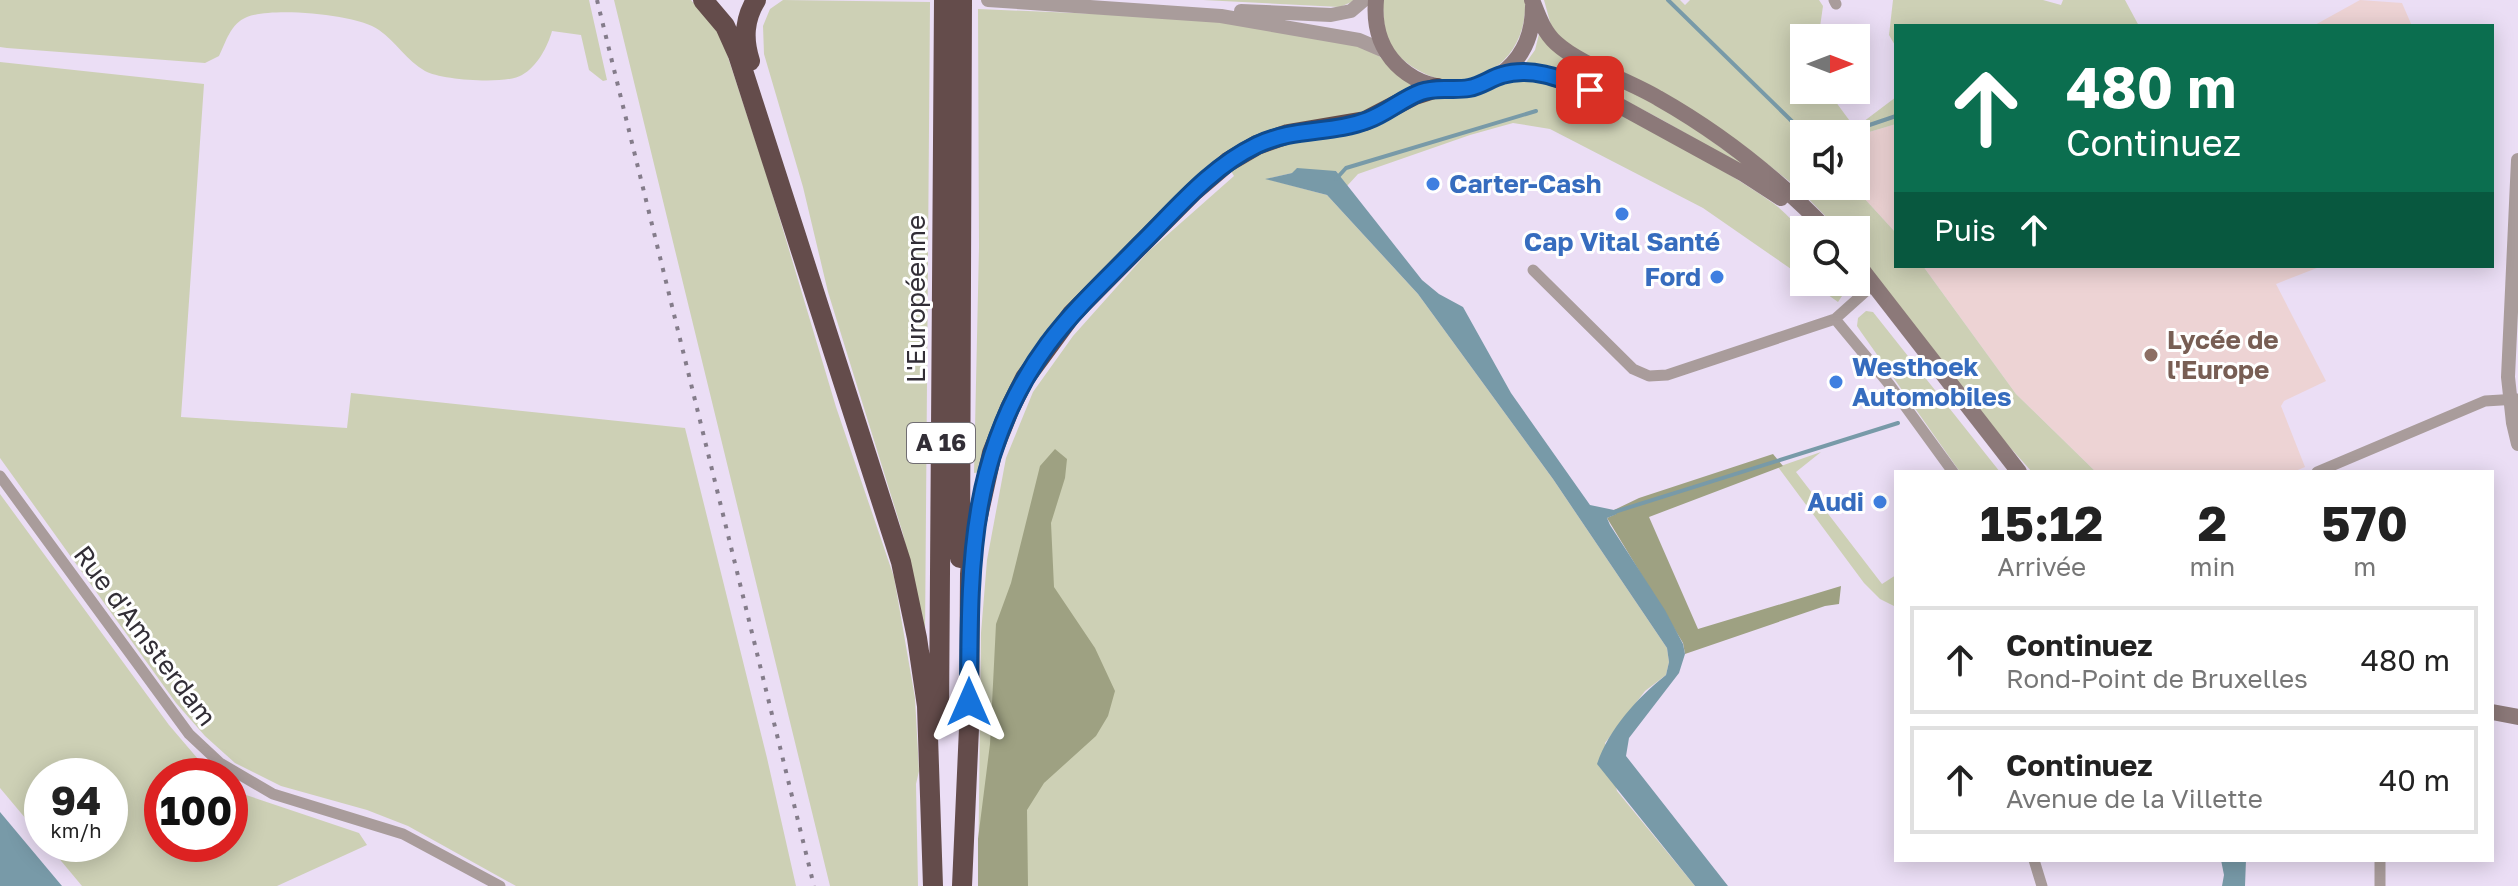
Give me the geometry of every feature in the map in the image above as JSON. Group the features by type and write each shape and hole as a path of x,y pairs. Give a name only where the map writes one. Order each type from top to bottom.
{"highway":[{"path":"703,0 719,18 735,47 897,549 913,614 929,731 936,886"},
{"path":"756,0 746,21 746,47 792,194 825,324"},
{"name":"L'Européenne","path":"936,886 944,0"},
{"name":"L'Européenne","path":"960,886 962,0"},
{"path":"960,886 968,740 973,539 992,453 1030,369 1082,304 1193,192 1228,162 1257,145 1288,134 1365,121 1415,95 1437,88"}],"main road":[{"path":"1376,0 1376,25 1387,52 1407,74 1437,88 1471,87 1519,72 1545,74 1605,97 1752,178 1799,216"},
{"path":"1499,76 1514,62 1525,44 1532,24 1532,0"},
{"path":"1532,0 1545,30 1561,47 1647,91 1700,124 1775,181 1812,216"},
{"path":"1870,290 2017,470"},
{"path":"1870,291 1924,367 2009,470"},
{"path":"2494,702 2518,706"},
{"path":"2494,712 2518,717"}],"street":[{"path":"988,0 1221,16 1359,40 1387,52"},
{"path":"1118,0 1331,15 1351,11 1364,0"},
{"path":"2518,160 2508,377 2514,399 2518,444"},
{"path":"1533,270 1633,369 1649,376 1663,376 1835,319 1856,296"},
{"path":"1835,319 1889,384 1952,470"},
{"path":"2322,470 2481,402 2514,399"},
{"name":"Rue d'Amsterdam","path":"0,476 174,715 204,751 263,790 403,834 500,886"},
{"path":"2035,862 2042,886"},
{"path":"2380,862 2380,886"}],"shaded area":[{"path":"2360,0 2402,3 2411,24 2317,24"},
{"path":"1894,125 1894,231 1866,200 1870,200 1870,132"},
{"name":"Lycée de l'Europe","path":"1924,268 2317,268 2276,284 2326,381 2284,401 2281,406 2305,467 2298,470 2094,470 2016,394"}],"green space":[{"path":"0,0 589,0 607,80 603,81 589,70 581,35 552,31 541,56 522,75 502,80 474,80 425,71 368,24 334,16 294,12 259,14 241,20 229,34 219,56 205,63 7,48 0,47"},
{"path":"614,0 691,0 721,36 767,176 836,407 894,577 915,698 919,771 916,784 918,886 830,886"},
{"path":"783,0 930,2 925,637 903,534 828,292 803,187 764,54 763,26 770,9"},
{"path":"1203,0 1356,0 1340,7"},
{"path":"1382,0 1525,0 1524,22 1517,42 1506,58 1492,70 1475,78 1456,81 1436,78 1412,66 1392,47 1386,33"},
{"path":"1544,0 1680,0 1685,5 1690,0 1819,0 1823,6 1820,24 1790,24 1790,104 1837,104 1849,120 1790,120 1790,182 1742,144 1569,48 1552,29"},
{"path":"1893,0 2043,0 2061,5 2063,0 2125,0 2138,24 1894,24 1894,44 1889,35"},
{"path":"978,9 1213,19 1364,46 1415,87 1367,113 1265,133 1076,299 1042,336 1017,373 981,472 974,473 979,247"},
{"path":"1540,30 1670,111 1766,180 1619,98 1589,84 1525,64 1535,50"},
{"path":"0,62 204,84 181,417 347,428 351,393 685,428 796,886 516,886 408,826 367,810 281,786 248,770 248,758 229,758 176,703 0,458"},
{"path":"1518,78 1541,81 1573,92 1686,149 1773,203 1790,218 1790,268 1703,208 1550,129 1513,123 1358,174 1347,186 1336,171 1292,173 1267,179 1327,195 1418,294 1553,479 1667,648 1669,662 1666,675 1645,691 1605,743 1617,791 1695,886 978,886 981,633 987,560 1006,458 1033,392 1073,336 1148,252 1234,176 1231,171 1254,156 1283,144 1375,127 1433,96 1466,97"},
{"path":"1894,99 1894,125 1870,132 1870,120 1866,120"},
{"path":"1810,200 1866,200 1894,231 1894,268 1924,268 2016,394 2094,470 2030,470 1982,416 1870,268 1870,216 1825,216"},
{"path":"1866,311 1873,312 1998,470 1959,470 1857,326 1858,318"},
{"path":"1055,449 1067,459 1065,478 1051,523 1054,587 1095,648 1115,691 1108,716 1096,736 1044,783 1027,810 1028,886 978,886 978,839 990,744 996,624 1011,583 1040,466"},
{"path":"1821,452 1796,472 1882,584 1894,576 1894,606 1880,599 1864,583 1778,467"},
{"path":"1773,454 1783,466 1649,517 1698,629 1841,586 1839,604 1825,606 1685,654 1683,643 1607,518 1616,514 1614,510 1639,498"},
{"path":"0,494 169,725 197,758 144,758 144,862 248,862 248,796 359,833 367,845 277,886 82,886 62,862 128,862 128,758 24,758 24,817 0,788"}],"water":[{"path":"1297,168 1336,171 1422,280 1463,307 1511,393 1590,505 1614,510 1617,514 1607,518 1610,525 1665,610 1685,654 1679,673 1629,738 1626,756 1728,886 1695,886 1597,764 1625,715 1666,675 1669,662 1667,648 1553,479 1418,294 1327,195 1265,179 1292,173"},
{"path":"0,812 24,841 24,862 42,862 62,886 0,886"},
{"path":"2221,862 2246,862 2245,886 2222,886"}],"waterway":[{"path":"1668,0 1791,120"},
{"path":"1336,179 1346,168 1536,111"},
{"path":"1870,125 1894,117"},
{"path":"1611,513 1898,423"}],"railway":[{"path":"597,0 814,886"}],"place":[{"name":"Carter-Cash","path":"1433,184"},
{"name":"Cap Vital Santé","path":"1622,214"},
{"name":"Ford","path":"1717,277"},
{"name":"Lycée de l'Europe","path":"2151,355"},
{"name":"Westhoek Automobiles","path":"1836,382"},
{"name":"Audi","path":"1880,502"}],"route":[{"path":"969,702 969,589 973,539 989,465 1010,408 1030,369 1063,325 1193,192 1228,162 1265,142 1288,134 1359,123 1415,95 1437,88 1467,88 1499,76 1525,72 1551,76 1590,90"}]}
